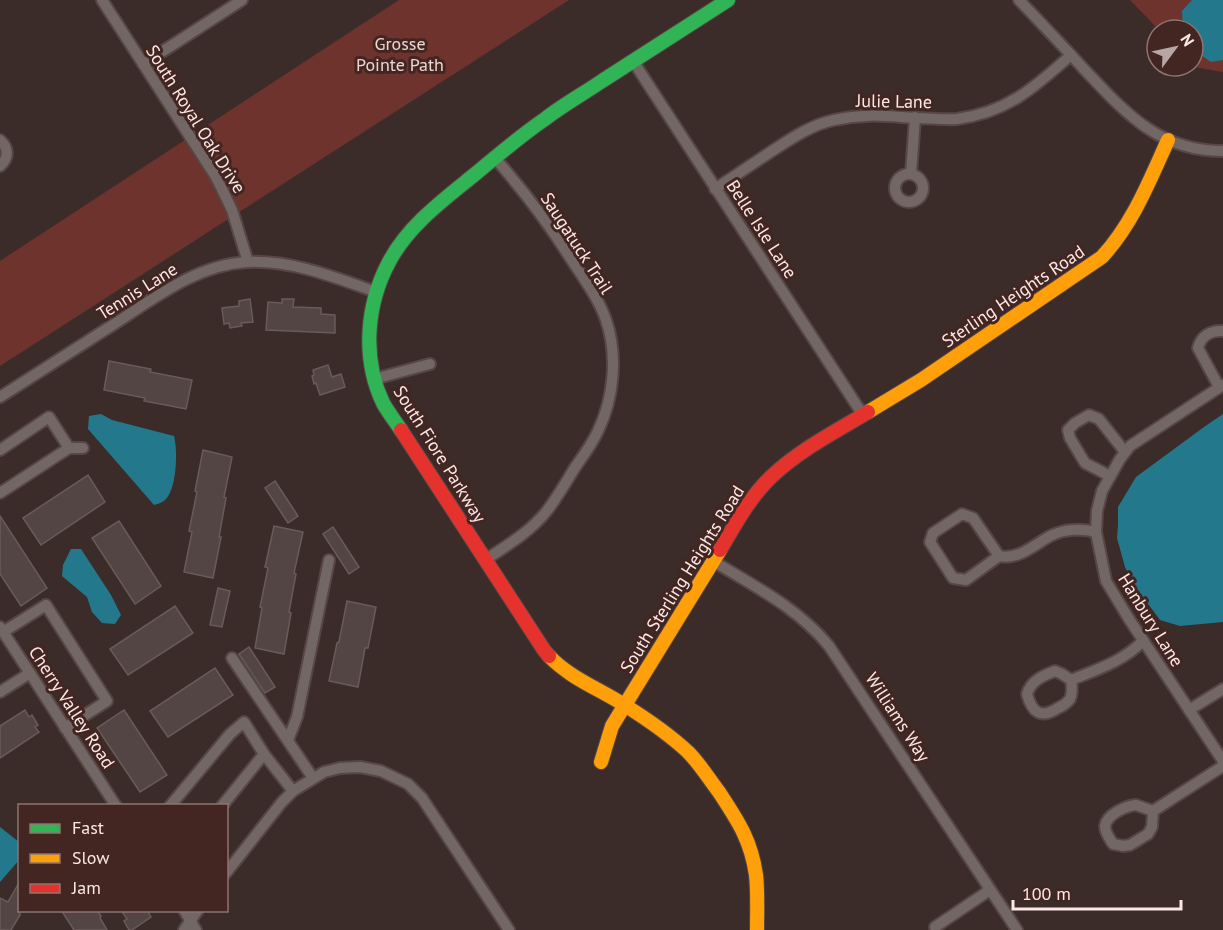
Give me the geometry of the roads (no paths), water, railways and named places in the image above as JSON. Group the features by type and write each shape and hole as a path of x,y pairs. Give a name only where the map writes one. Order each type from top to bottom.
{"street":[{"name":"South Royal Oak Drive","path":"102,0 216,177 232,210 248,262"},
{"path":"143,64 242,0"},
{"name":"South Fiore Parkway","path":"625,705 572,675 544,650 384,404 374,379 370,354 371,312 376,292 399,246 434,207 530,129 728,0"},
{"path":"1019,0 1114,101 1139,123 1167,140 1196,148 1223,151"},
{"name":"Julie Lane","path":"716,189 789,141 831,120 876,114 956,119 983,114 999,108 1020,98 1071,55"},
{"name":"Belle Isle Lane","path":"633,61 862,415"},
{"path":"911,174 915,117"},
{"path":"0,140 5,145 7,155 6,160 0,166"},
{"name":"Sterling Heights Road","path":"829,436 921,380 1102,257 1124,232 1136,213 1167,140"},
{"name":"Saugatuck Trail","path":"485,560 521,535 545,514 598,431 606,411 612,374 610,337 606,319 600,307 547,222 495,158"},
{"name":"Tennis Lane","path":"0,398 181,281 215,268 248,262 294,265 376,292"},
{"path":"1221,386 1198,348 1204,337 1210,333 1223,331"},
{"path":"374,379 430,364"},
{"name":"Hanbury Lane","path":"1221,386 1130,446 1102,491 1097,512 1096,532 1106,581 1223,761"},
{"path":"1110,476 1085,463 1070,438 1068,430 1089,415 1100,419 1125,452"},
{"path":"0,450 49,417 69,447"},
{"name":"South Sterling Heights Road","path":"601,762 612,726 759,490 801,453 829,436"},
{"path":"0,493 69,447 83,448"},
{"path":"999,556 973,518 962,514 933,533 930,542 953,578 966,580 999,556 1018,555 1052,535 1068,530 1086,529 1096,532"},
{"path":"288,740 297,717 329,560"},
{"name":"Williams Way","path":"713,561 788,607 818,631 1017,930"},
{"path":"2,630 46,605 107,700 65,728"},
{"name":"Cherry Valley Road","path":"2,630 115,804"},
{"path":"1071,680 1110,665 1134,650 1143,640"},
{"path":"232,658 313,778"},
{"path":"1055,671 1071,680 1071,698 1066,704 1049,714 1036,711 1029,702 1027,694 1029,687 1047,674 1055,671"},
{"path":"0,692 30,673"},
{"path":"1189,710 1223,689"},
{"path":"625,705 688,752 705,772 742,828 749,845 756,876 757,930"},
{"path":"172,804 230,734 244,722 264,754 293,791"},
{"path":"224,804 264,754"},
{"path":"1153,811 1223,766"},
{"path":"228,870 293,791 324,772 360,767 389,774 408,784 422,798 509,930"},
{"path":"1136,805 1153,811 1152,827 1148,834 1130,845 1113,844 1105,826 1113,815 1128,806 1136,805"},
{"path":"935,927 990,890"},
{"path":"185,912 190,927"},
{"path":"190,927 197,912"}],"water":[{"path":"1192,0 1223,0 1223,60 1211,62 1205,58 1205,18 1182,18 1182,11"},
{"path":"101,414 112,420 174,436 176,461 174,480 172,489 164,501 154,505 88,429 89,416"},
{"path":"1223,414 1223,622 1180,626 1160,620 1134,585 1125,567 1117,538 1118,507 1136,477"},
{"path":"71,549 81,549 111,595 121,615 115,624 102,623 92,612 87,597 62,576 63,565"},
{"path":"0,827 18,841 18,861 0,882"}],"park label":[{"name":"Grosse Pointe Path","path":"400,53"}]}
